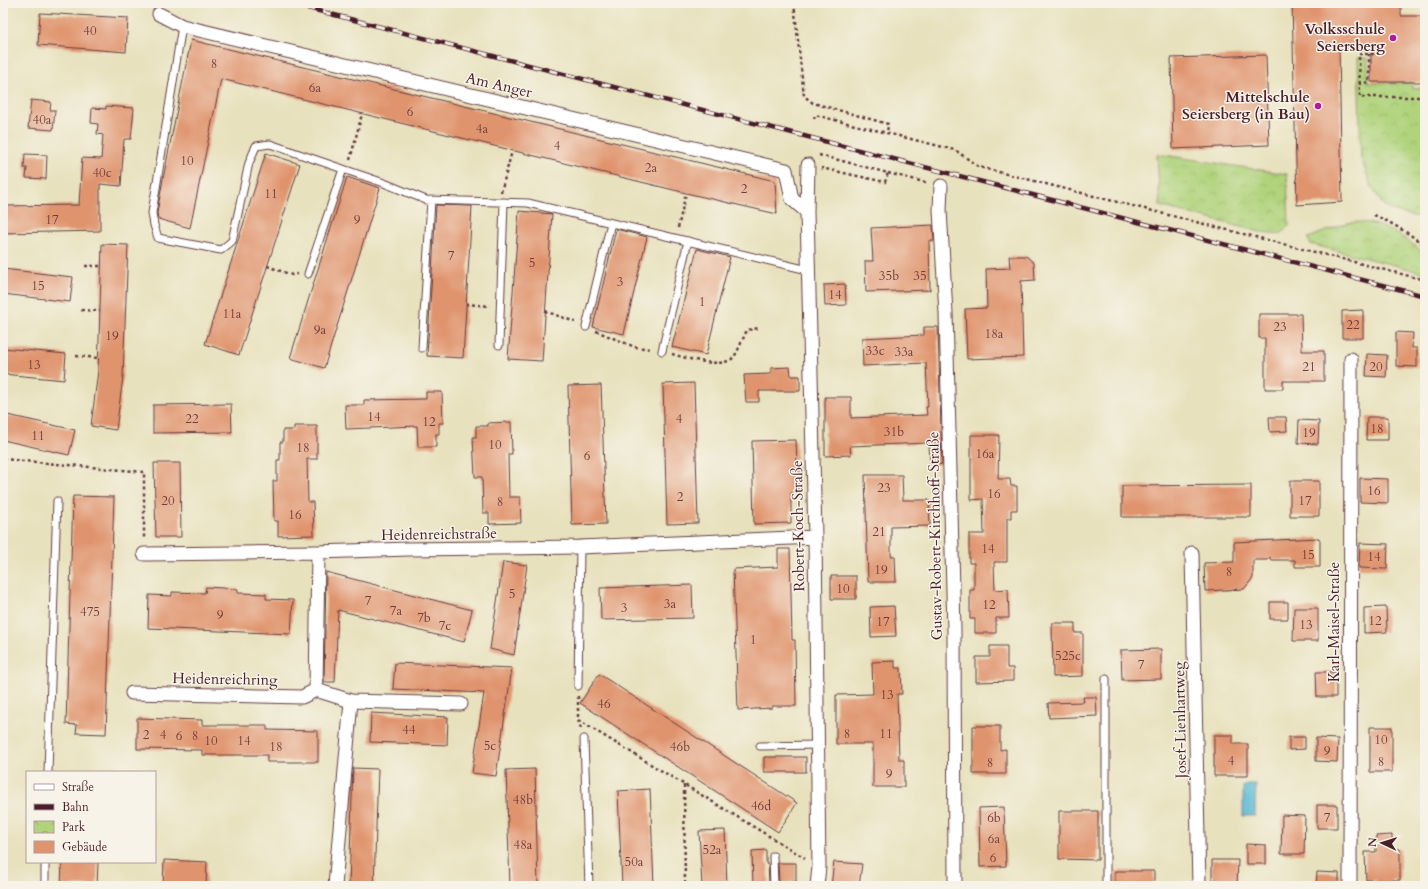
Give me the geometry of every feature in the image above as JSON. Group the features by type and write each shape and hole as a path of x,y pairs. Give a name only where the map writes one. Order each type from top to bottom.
{"street":[{"name":"Am Anger","path":"159,14 182,26 786,170 792,199 806,212"},
{"name":"Robert-Koch-Straße","path":"810,159 806,212 815,537 819,867 817,886"},
{"name":"Gustav-Robert-Kirchhoff-Straße","path":"941,186 940,210 946,313 954,630 955,886"},
{"name":"Karl-Maisel-Straße","path":"1350,886 1351,358"},
{"name":"Heidenreichstraße","path":"144,554 580,547 815,537"},
{"path":"318,552 316,690 351,702 461,704"},
{"name":"Josef-Lienhartweg","path":"1192,553 1199,886"},
{"name":"Heidenreichring","path":"132,693 302,697 316,690"},
{"path":"335,886 351,702"}],"lane":[{"path":"182,26 152,213 158,238 221,250 232,241 249,162 256,146 270,144 384,183 426,200 528,203 808,270"},
{"path":"308,274 345,170"},
{"path":"422,348 430,200"},
{"path":"499,345 502,202"},
{"path":"586,326 611,223"},
{"path":"662,351 688,241"},
{"path":"48,771 57,501"},
{"path":"578,686 580,547"},
{"path":"1106,679 1106,886"},
{"path":"584,739 589,886"},
{"path":"760,746 818,745"},
{"path":"772,856 774,886"},
{"path":"45,863 45,886"}],"path":[{"path":"794,3 804,96 813,103 888,124 887,134"},
{"path":"1359,84 1369,82 1369,75 1369,68 1369,61 1369,54 1374,54 1366,54 1359,54 1359,84 1360,98 1425,97"},
{"path":"345,170 362,114"},
{"path":"814,119 815,115 955,150 979,167 1425,280"},
{"path":"502,202 512,151"},
{"path":"810,159 885,182 888,173"},
{"path":"810,159 888,173 941,186"},
{"path":"676,238 686,193"},
{"path":"1374,215 1392,223 1412,235 1425,246"},
{"path":"85,266 101,266"},
{"path":"267,266 292,275 308,274"},
{"path":"466,304 500,308"},
{"path":"81,310 100,311"},
{"path":"76,356 98,358"},
{"path":"3,459 144,472 144,554"},
{"path":"578,686 578,720 584,739"},
{"path":"578,720 819,867"},
{"path":"684,785 685,886"}],"green space":[{"path":"1358,58 1368,58 1368,83 1412,83 1412,88 1425,88 1425,215 1418,217 1395,212 1383,205 1371,186 1361,158"},
{"path":"1157,154 1287,174 1289,226 1281,234 1260,232 1160,206"},
{"path":"1357,222 1385,228 1411,243 1425,255 1425,273 1310,244 1308,238 1347,223"}],"water":[{"path":"1243,785 1256,785 1255,816 1243,816"}],"building":[{"name":"Mittelschule Seiersberg (in Bau)","path":"1292,3 1401,3 1401,16 1425,16 1425,82 1371,82 1371,49 1339,49 1342,202 1297,205"},
{"path":"40,13 128,18 126,52 38,45"},
{"path":"191,40 775,181 777,214 221,79 190,228 158,219 157,213 163,179"},
{"path":"1266,55 1269,145 1173,149 1171,58"},
{"path":"31,100 51,102 50,110 55,110 53,130 28,128"},
{"path":"106,106 134,108 131,139 124,139 121,186 100,184 100,231 3,233 3,206 79,205 82,158 101,159 103,135 97,134 98,124 91,123 92,108 106,109"},
{"path":"266,153 300,164 239,355 205,344"},
{"path":"25,154 47,155 46,179 26,178 27,168 24,168"},
{"path":"347,177 380,188 324,368 290,358"},
{"path":"436,205 472,206 463,358 427,356"},
{"path":"519,211 552,214 542,361 508,359"},
{"path":"933,225 934,241 929,241 930,290 866,292 865,261 873,261 871,228"},
{"path":"616,229 647,237 624,334 593,327"},
{"path":"102,244 128,245 123,377 116,430 91,426 98,371"},
{"path":"697,249 730,257 706,355 672,347"},
{"path":"1009,256 1026,256 1034,263 1035,280 1021,281 1023,357 967,359 965,309 987,308 986,269 1010,268"},
{"path":"3,269 73,277 70,302 3,294"},
{"path":"845,284 846,305 825,306 824,285"},
{"path":"1363,310 1363,338 1342,338 1342,311"},
{"path":"1259,314 1301,314 1302,351 1324,351 1324,381 1283,381 1283,389 1265,389 1265,338 1259,338"},
{"path":"924,327 938,327 942,464 930,465 929,443 850,446 851,455 825,456 825,397 851,397 851,418 927,415 926,363 863,366 862,338 924,335"},
{"path":"1396,332 1413,333 1412,348 1417,348 1417,367 1396,366"},
{"path":"3,348 66,354 64,380 3,374"},
{"path":"1367,354 1387,355 1386,377 1366,376"},
{"path":"790,367 791,376 800,376 800,391 759,391 759,402 746,402 744,375 771,374 771,368"},
{"path":"694,383 698,523 667,524 663,384"},
{"path":"601,385 606,524 572,525 568,386"},
{"path":"426,392 442,392 443,423 439,423 439,434 436,434 436,447 418,447 417,426 346,429 345,405 364,405 364,400 426,399"},
{"path":"231,404 232,432 153,433 153,405"},
{"path":"3,414 75,430 69,455 3,440"},
{"path":"1269,417 1286,417 1287,431 1270,432"},
{"path":"1367,417 1388,417 1388,440 1366,440"},
{"path":"1299,420 1319,421 1318,444 1298,443"},
{"path":"511,422 512,454 508,454 509,497 520,497 521,523 489,524 489,513 483,513 482,477 475,477 473,437 476,437 476,426 488,426 488,423"},
{"path":"294,426 317,426 317,459 307,459 308,502 313,502 314,535 278,536 278,521 274,521 273,481 277,481 277,460 280,460 280,442 283,442 283,430 294,430"},
{"path":"971,435 999,435 998,479 1010,479 1011,486 1017,486 1017,510 1011,510 1011,518 1007,518 1007,562 994,562 995,590 1008,589 1009,618 996,618 996,633 975,633 975,619 970,619 970,590 974,590 974,563 969,563 969,534 984,534 983,499 971,500"},
{"path":"796,440 798,493 791,493 791,523 754,524 752,441"},
{"path":"154,463 180,463 181,537 156,537"},
{"path":"865,475 902,475 903,500 929,500 930,526 891,527 891,556 895,556 896,582 868,582"},
{"path":"1360,478 1388,479 1388,503 1360,502"},
{"path":"1290,481 1319,481 1319,516 1290,516"},
{"path":"1251,485 1251,517 1122,517 1122,486"},
{"path":"73,496 114,497 106,734 76,733 77,725 66,724"},
{"path":"1319,538 1320,567 1295,567 1295,560 1270,560 1270,557 1267,560 1253,560 1253,578 1244,589 1205,591 1204,563 1234,562 1234,542"},
{"path":"1360,543 1388,544 1387,569 1359,568"},
{"path":"778,549 790,549 792,640 795,640 796,706 772,706 772,708 738,710 733,569 778,567"},
{"path":"503,562 527,565 514,655 490,649"},
{"path":"326,572 472,610 464,642 338,610 335,682 324,682"},
{"path":"831,576 856,576 856,599 831,599"},
{"path":"692,585 693,618 601,620 600,588"},
{"path":"206,587 238,589 238,593 266,594 266,599 293,600 291,634 148,628 149,595 172,596 172,592 205,593"},
{"path":"1270,602 1288,602 1288,619 1270,619"},
{"path":"894,606 896,636 871,637 870,607"},
{"path":"1386,607 1387,632 1364,633 1364,608"},
{"path":"1294,608 1318,608 1318,641 1293,641"},
{"path":"1052,623 1075,623 1075,633 1083,633 1083,676 1053,677"},
{"path":"990,646 1007,646 1007,668 1013,668 1013,681 976,682 976,657 990,657"},
{"path":"1161,649 1161,679 1122,680 1121,650"},
{"path":"895,661 895,668 901,668 902,694 897,694 899,760 904,760 904,787 873,787 873,744 836,744 836,695 873,694 872,662"},
{"path":"395,663 512,668 496,776 472,773 484,693 393,689"},
{"path":"1316,672 1336,672 1336,697 1317,697"},
{"path":"599,674 797,803 778,832 580,703"},
{"path":"1083,697 1096,697 1097,716 1049,718 1048,703 1084,702"},
{"path":"371,713 448,717 447,745 370,742"},
{"path":"137,718 202,720 202,725 267,725 267,730 318,731 318,762 267,762 267,755 202,755 202,750 137,749"},
{"path":"973,726 1000,726 1000,750 1006,749 1006,774 973,774"},
{"path":"1370,727 1392,727 1392,772 1370,772"},
{"path":"1214,735 1233,735 1233,744 1248,744 1248,776 1214,776"},
{"path":"1289,737 1305,737 1305,749 1289,750"},
{"path":"1316,738 1338,739 1337,762 1316,761"},
{"path":"764,757 806,757 806,772 764,772"},
{"path":"353,768 378,769 374,886 349,886"},
{"path":"535,769 538,886 510,886 506,770"},
{"path":"650,789 654,886 622,886 618,791"},
{"path":"1317,805 1337,805 1337,828 1317,828"},
{"path":"1004,807 1006,866 980,867 979,808"},
{"path":"1059,811 1098,811 1098,860 1059,859"},
{"path":"1282,815 1305,816 1304,854 1281,854"},
{"path":"725,830 727,886 702,886 699,831"},
{"path":"1392,835 1392,849 1400,849 1400,880 1391,880 1391,886 1376,886 1376,880 1366,880 1365,852 1376,852 1376,836"},
{"path":"1246,844 1266,845 1266,864 1246,864"},
{"path":"766,850 766,864 768,864 769,883 767,883 767,886 753,886 752,851"},
{"path":"164,860 207,862 206,886 163,886"},
{"path":"1212,860 1238,860 1237,886 1212,886"},
{"path":"834,862 862,864 859,886 831,886"},
{"path":"62,863 98,863 97,886 61,886"},
{"path":"778,863 796,863 796,882 779,883"},
{"path":"1115,871 1154,871 1154,886 1115,886"},
{"path":"1317,872 1339,873 1339,886 1316,886"}],"railway":[{"path":"288,3 1425,296"}],"place":[{"name":"Volksschule Seiersberg","path":"1393,38"},
{"name":"Mittelschule Seiersberg (in Bau)","path":"1318,106"}]}
